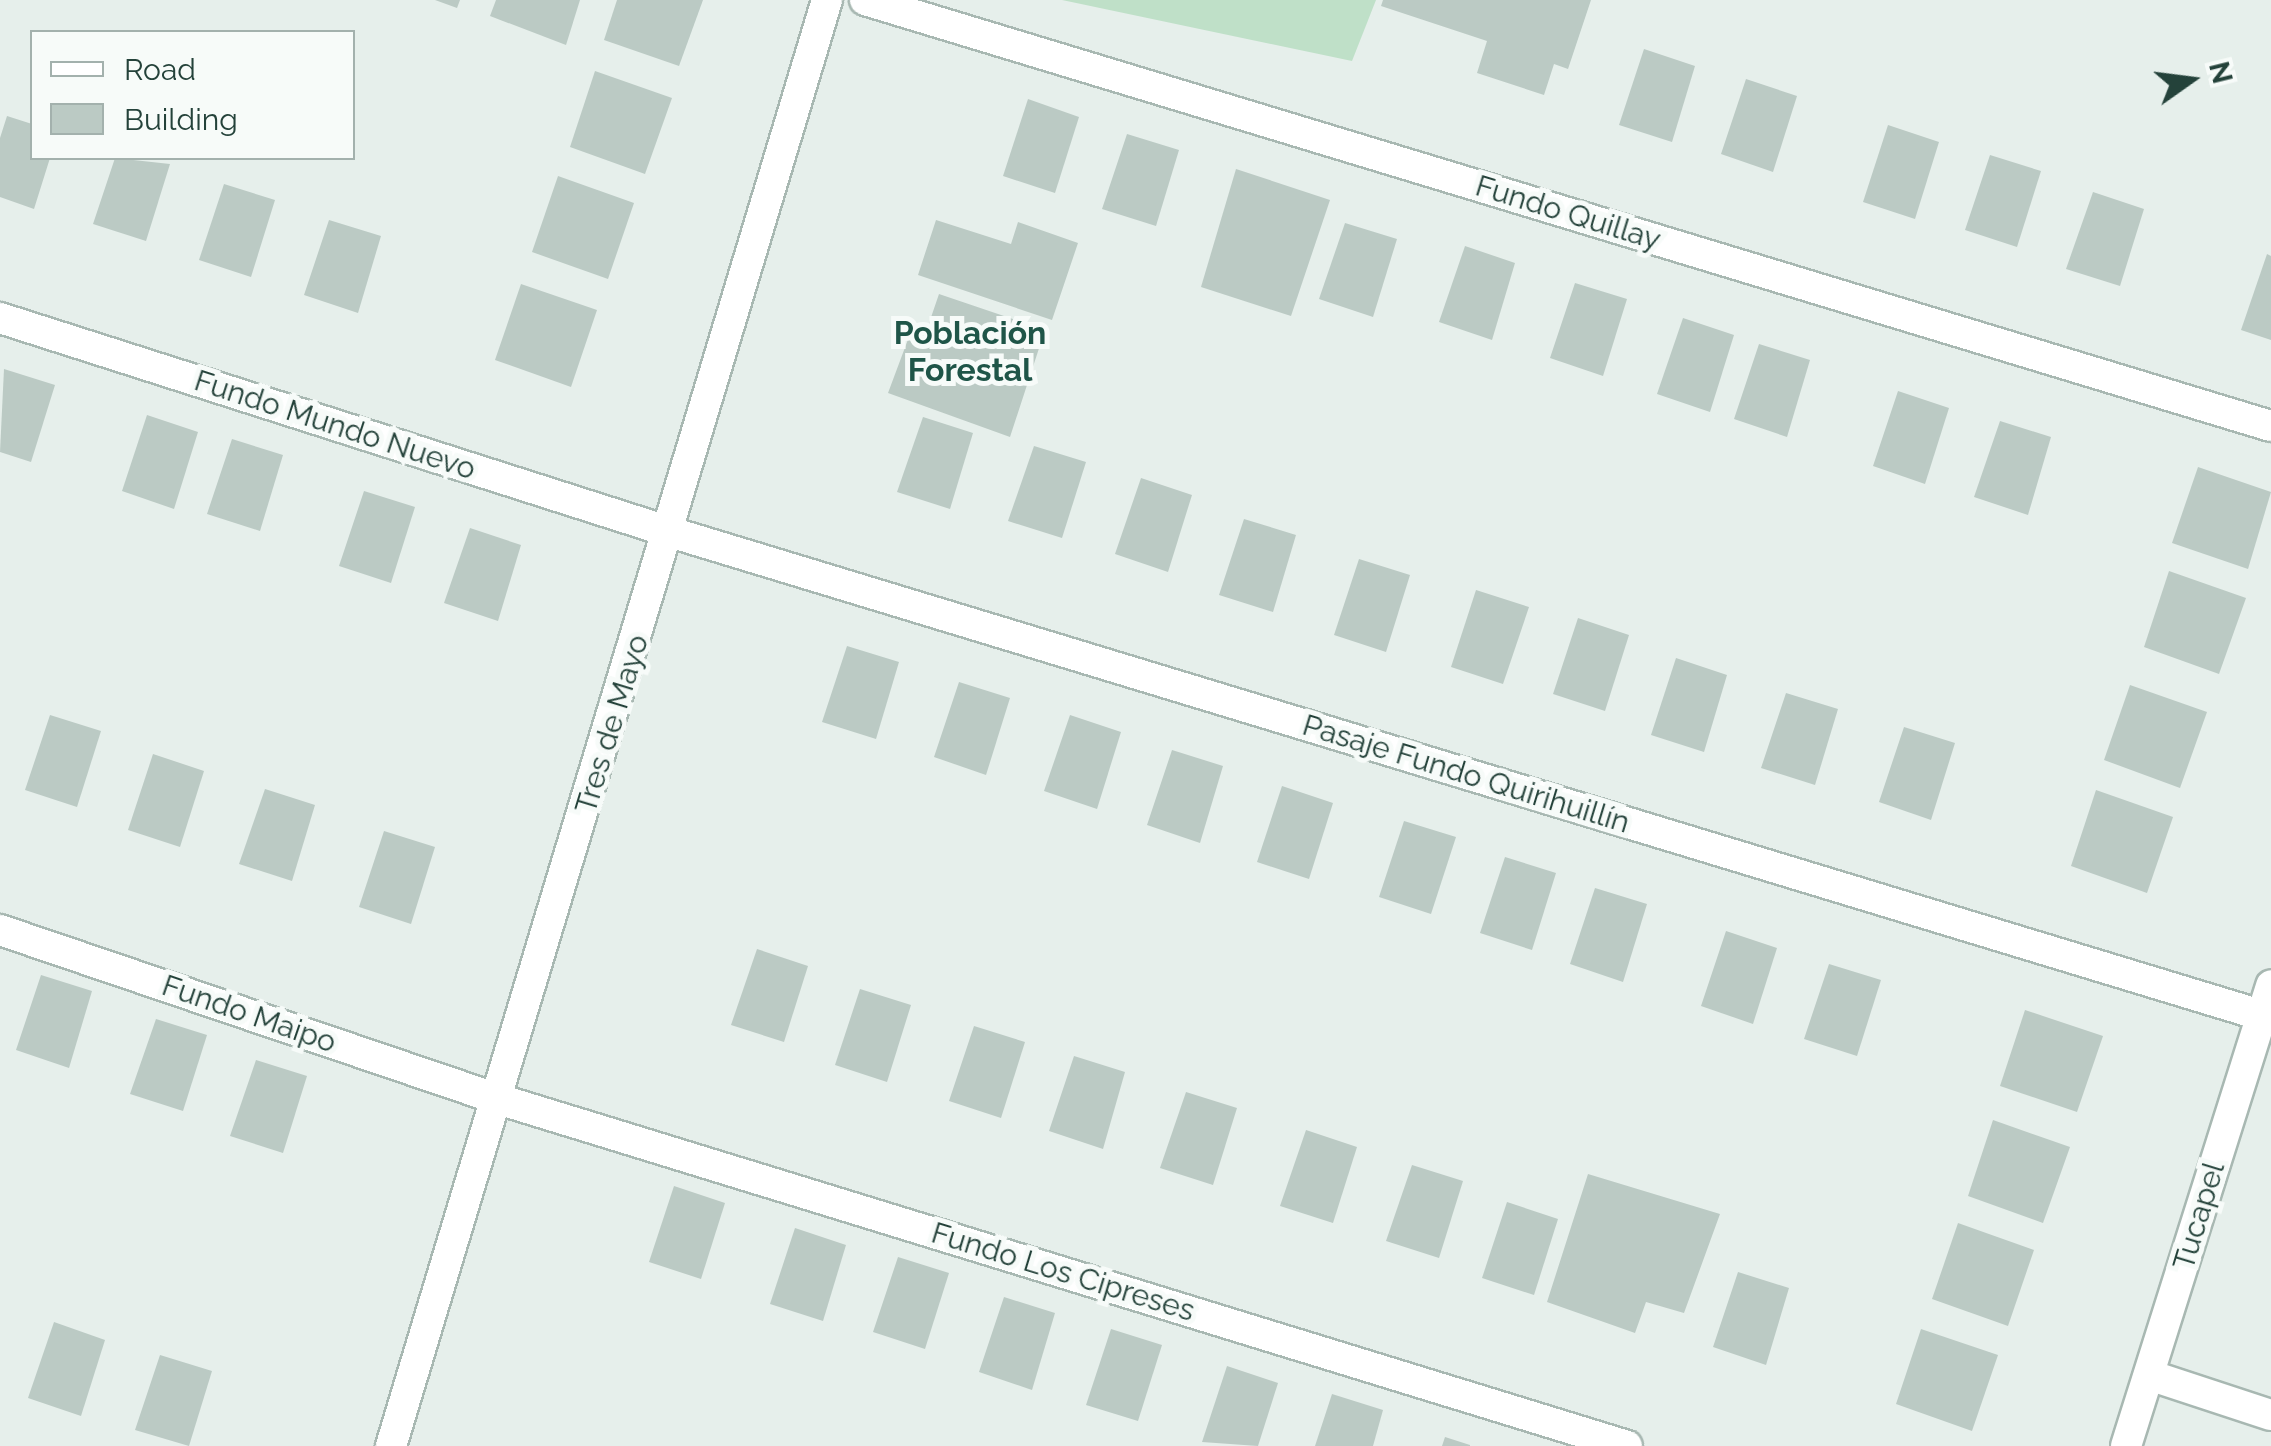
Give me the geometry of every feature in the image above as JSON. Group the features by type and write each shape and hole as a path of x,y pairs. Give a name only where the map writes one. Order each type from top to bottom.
{"street":[{"name":"Tres de Mayo","path":"391,1446 670,532 827,0"},
{"name":"Fundo Quillay","path":"866,0 2271,426"},
{"name":"Fundo Mundo Nuevo","path":"0,318 670,532"},
{"name":"Pasaje Fundo Quirihuillín","path":"670,532 2266,1017"},
{"name":"Fundo Maipo","path":"0,930 498,1099"},
{"name":"Tucapel","path":"2126,1446 2266,1017 2271,985"},
{"name":"Fundo Los Cipreses","path":"498,1099 1627,1446"},
{"path":"2149,1376 2271,1415"}],"green space":[{"path":"1062,0 1376,0 1352,61"}],"building":[{"path":"435,0 460,0 457,8"},
{"path":"496,0 580,0 566,45 490,16"},
{"path":"617,0 703,0 679,66 604,40"},
{"path":"1383,0 1591,0 1568,69 1554,64 1544,95 1477,73 1487,41 1381,6"},
{"path":"1644,49 1695,66 1672,142 1619,125"},
{"path":"595,71 672,98 645,174 570,147"},
{"path":"1746,79 1797,96 1773,172 1721,154"},
{"path":"1028,99 1079,117 1055,193 1003,176"},
{"path":"7,116 30,123 30,160 49,160 34,209 0,197 0,138"},
{"path":"1888,125 1939,142 1915,219 1863,202"},
{"path":"1127,134 1179,150 1156,226 1102,209"},
{"path":"1990,155 2041,171 2017,247 1965,230"},
{"path":"114,160 170,164 146,241 93,224"},
{"path":"1236,169 1330,200 1291,316 1201,287"},
{"path":"558,176 634,203 608,279 532,252"},
{"path":"224,184 275,200 251,277 199,260"},
{"path":"2093,192 2144,209 2120,286 2066,269"},
{"path":"329,220 381,236 358,313 304,295"},
{"path":"936,220 1011,244 1018,222 1078,243 1052,320 918,275"},
{"path":"1345,223 1397,239 1373,317 1319,299"},
{"path":"1465,246 1515,263 1492,340 1439,322"},
{"path":"2267,254 2271,256 2271,340 2241,330"},
{"path":"1575,283 1627,299 1603,376 1550,358"},
{"path":"521,284 597,310 571,387 495,360"},
{"path":"939,294 1045,330 1010,437 888,393 913,326 926,332"},
{"path":"1683,318 1734,335 1710,412 1657,394"},
{"path":"1759,344 1810,360 1787,437 1734,419"},
{"path":"4,369 55,385 31,462 0,452"},
{"path":"1898,391 1949,408 1925,484 1873,466"},
{"path":"147,415 198,432 174,509 122,491"},
{"path":"923,417 973,433 950,509 897,492"},
{"path":"2000,421 2051,437 2028,515 1974,497"},
{"path":"232,439 283,455 260,531 207,514"},
{"path":"1034,446 1086,462 1062,538 1008,521"},
{"path":"2198,467 2271,492 2248,569 2172,543"},
{"path":"1141,478 1192,495 1168,572 1115,554"},
{"path":"364,491 415,507 391,583 339,566"},
{"path":"1244,519 1296,535 1273,612 1219,595"},
{"path":"470,528 521,545 498,621 444,603"},
{"path":"1359,559 1410,575 1386,652 1334,635"},
{"path":"2169,571 2246,598 2219,674 2144,647"},
{"path":"1476,590 1529,607 1503,684 1451,667"},
{"path":"1578,618 1629,635 1605,711 1553,694"},
{"path":"847,646 899,662 876,739 822,722"},
{"path":"1676,658 1727,675 1704,752 1651,735"},
{"path":"959,682 1010,698 986,775 934,757"},
{"path":"2130,685 2207,712 2180,788 2104,760"},
{"path":"1786,693 1838,709 1815,785 1761,768"},
{"path":"50,715 101,731 77,807 25,790"},
{"path":"1070,715 1121,732 1097,809 1044,791"},
{"path":"1904,727 1955,743 1931,820 1879,802"},
{"path":"1172,750 1223,766 1200,843 1147,825"},
{"path":"153,754 204,771 180,847 128,830"},
{"path":"1282,786 1333,803 1309,879 1257,862"},
{"path":"265,789 315,805 292,881 239,864"},
{"path":"2096,790 2173,817 2147,893 2071,866"},
{"path":"1404,821 1456,837 1431,914 1379,897"},
{"path":"384,831 435,847 411,924 359,907"},
{"path":"1505,857 1556,873 1532,950 1480,933"},
{"path":"1595,888 1647,904 1623,982 1570,964"},
{"path":"1726,931 1777,948 1753,1024 1701,1006"},
{"path":"757,949 808,966 784,1042 731,1025"},
{"path":"1829,964 1881,980 1857,1056 1804,1039"},
{"path":"41,975 92,991 69,1068 16,1050"},
{"path":"860,989 911,1005 887,1082 835,1065"},
{"path":"2025,1010 2103,1036 2077,1112 2000,1086"},
{"path":"156,1019 207,1035 183,1111 130,1094"},
{"path":"974,1026 1025,1042 1001,1118 949,1101"},
{"path":"1074,1056 1125,1072 1103,1149 1049,1131"},
{"path":"256,1060 307,1076 283,1153 230,1136"},
{"path":"1186,1092 1237,1108 1213,1185 1160,1168"},
{"path":"1993,1120 2070,1147 2043,1223 1968,1196"},
{"path":"1306,1130 1357,1147 1333,1223 1280,1206"},
{"path":"1412,1165 1463,1181 1439,1258 1386,1241"},
{"path":"1588,1174 1720,1214 1684,1313 1646,1302 1635,1333 1547,1302"},
{"path":"674,1186 725,1203 701,1279 649,1262"},
{"path":"1507,1202 1558,1219 1534,1295 1482,1278"},
{"path":"1958,1223 2034,1250 2008,1326 1932,1299"},
{"path":"795,1228 846,1245 823,1321 770,1304"},
{"path":"898,1257 949,1273 925,1349 873,1332"},
{"path":"1738,1272 1789,1288 1766,1365 1713,1347"},
{"path":"1004,1297 1055,1313 1032,1390 979,1372"},
{"path":"54,1322 105,1340 81,1416 28,1398"},
{"path":"1111,1329 1162,1345 1138,1421 1086,1405"},
{"path":"1921,1329 1998,1355 1972,1431 1896,1404"},
{"path":"160,1355 212,1371 189,1446 135,1430"},
{"path":"1227,1366 1278,1383 1258,1446 1202,1442"},
{"path":"1332,1394 1383,1410 1373,1446 1315,1446"},
{"path":"1445,1437 1470,1445 1470,1446 1442,1446"}],"district":[{"name":"Población Forestal","path":"970,352"}]}
